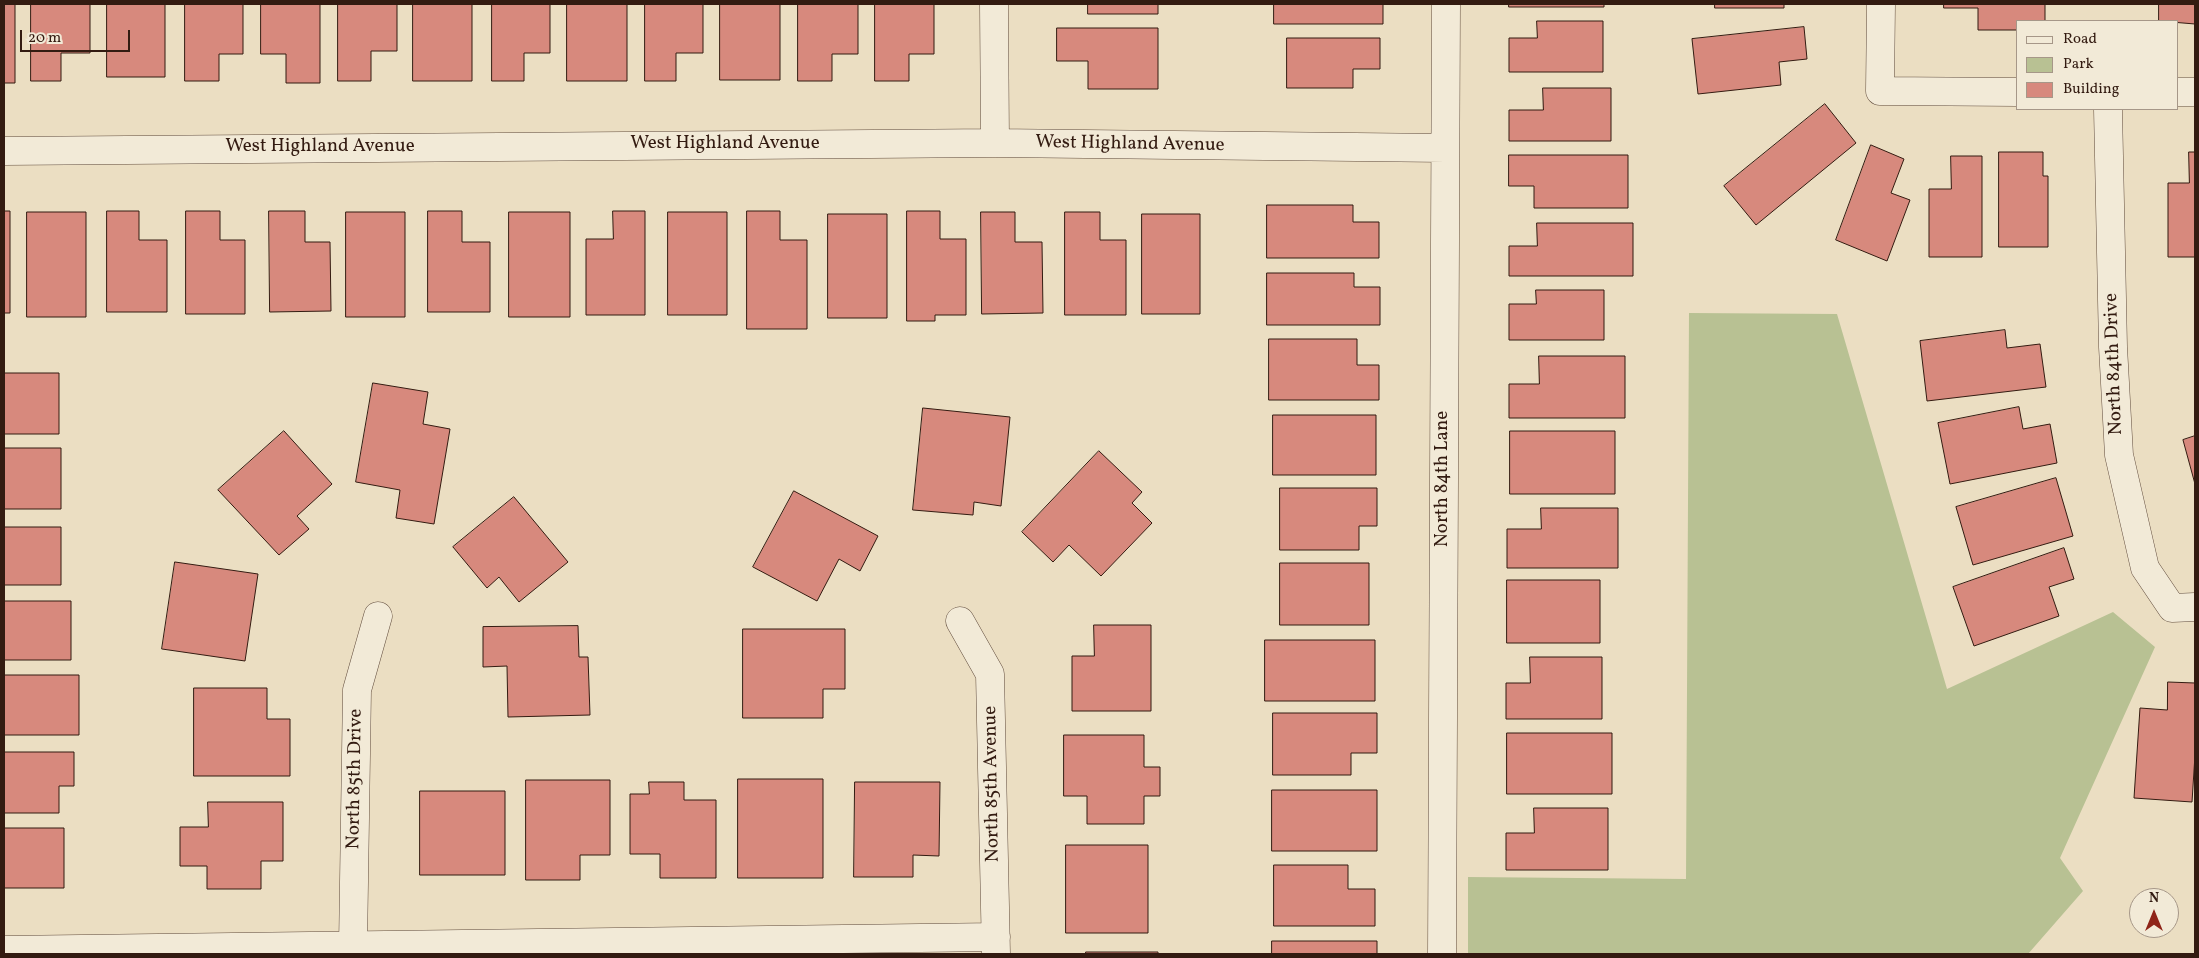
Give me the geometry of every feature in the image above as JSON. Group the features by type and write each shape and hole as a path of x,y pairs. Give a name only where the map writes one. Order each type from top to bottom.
{"street":[{"path":"994,4 995,143"},
{"name":"North 84th Lane","path":"1442,954 1446,4"},
{"path":"1880,4 1880,91 2016,92"},
{"path":"2179,92 2195,92"},
{"name":"North 84th Drive","path":"2108,110 2113,347 2119,455 2145,568 2184,608"},
{"name":"West Highland Avenue","path":"4,151 995,143 1446,148"},
{"name":"North 85th Drive","path":"353,946 357,690 378,616"},
{"name":"North 85th Avenue","path":"960,621 990,674 996,946"},
{"path":"4,950 353,946 996,946"}],"green space":[{"path":"1689,313 1837,314 1947,689 2113,612 2155,647 2060,858 2083,891 2028,954 1468,954 1468,877 1686,879"}],"building":[{"path":"4,4 15,4 15,83 4,83"},
{"path":"31,4 90,4 90,53 61,53 61,81 31,81"},
{"path":"107,4 165,4 165,77 107,77"},
{"path":"185,4 243,4 243,54 219,54 219,81 185,81"},
{"path":"261,4 320,4 320,83 286,83 286,54 261,54"},
{"path":"338,4 397,4 397,51 371,51 371,81 338,81"},
{"path":"413,4 472,4 472,81 413,81"},
{"path":"492,4 550,4 550,53 524,53 524,81 492,81"},
{"path":"567,4 627,4 627,81 567,81"},
{"path":"645,4 703,4 703,53 676,53 676,81 645,81"},
{"path":"720,4 780,4 780,80 720,80"},
{"path":"798,4 858,4 858,54 832,54 832,81 798,81"},
{"path":"875,4 934,4 934,54 909,54 909,81 875,81"},
{"path":"1088,4 1158,4 1158,14 1088,14"},
{"path":"1274,4 1383,4 1383,24 1274,24"},
{"path":"1509,4 1604,4 1604,7 1509,7"},
{"path":"1715,4 1784,4 1784,8 1715,8"},
{"path":"1944,4 2045,4 2045,20 2016,20 2016,30 1978,30 1978,8 1944,8"},
{"path":"2159,4 2195,4 2195,24 2179,23 2179,20 2159,20"},
{"path":"1537,21 1603,21 1603,72 1509,72 1509,38 1537,38"},
{"path":"1804,27 1807,59 1779,62 1781,85 1698,94 1692,39"},
{"path":"1057,28 1158,28 1158,89 1088,89 1088,61 1057,61"},
{"path":"1287,38 1380,38 1380,69 1353,69 1353,88 1287,88"},
{"path":"1543,88 1611,88 1611,141 1509,141 1509,110 1543,110"},
{"path":"1825,104 1856,143 1756,225 1724,186"},
{"path":"1871,145 1904,159 1891,193 1910,200 1887,261 1836,240"},
{"path":"1999,152 2043,152 2043,176 2048,176 2048,247 1999,247"},
{"path":"2189,152 2195,152 2195,257 2168,257 2168,183 2189,183"},
{"path":"1509,155 1628,155 1628,208 1534,208 1534,186 1509,186"},
{"path":"1951,156 1982,156 1982,257 1929,257 1929,189 1951,189"},
{"path":"1267,205 1353,205 1353,222 1379,222 1379,258 1267,258"},
{"path":"4,211 10,211 10,313 4,313"},
{"path":"107,211 139,211 139,240 167,240 167,312 107,312"},
{"path":"186,211 220,211 220,240 245,240 245,314 186,314"},
{"path":"269,211 305,211 305,242 330,242 331,311 270,312"},
{"path":"428,211 462,211 462,242 490,242 490,312 428,312"},
{"path":"613,211 645,211 645,315 586,315 586,239 613,239"},
{"path":"747,211 780,211 780,240 807,240 807,329 747,329"},
{"path":"907,211 940,211 940,239 966,239 966,315 935,315 935,321 907,321"},
{"path":"27,212 86,212 86,317 27,317"},
{"path":"346,212 405,212 405,317 346,317"},
{"path":"509,212 570,212 570,317 509,317"},
{"path":"668,212 727,212 727,315 668,315"},
{"path":"981,212 1015,212 1015,242 1042,242 1043,313 982,314"},
{"path":"1065,212 1100,212 1100,240 1126,240 1126,315 1065,315"},
{"path":"828,214 887,214 887,318 828,318"},
{"path":"1142,214 1200,214 1200,314 1142,314"},
{"path":"1537,223 1633,223 1633,276 1509,276 1509,246 1537,246"},
{"path":"1267,273 1354,273 1354,287 1380,287 1380,325 1267,325"},
{"path":"1536,290 1604,290 1604,340 1509,340 1509,304 1536,304"},
{"path":"2005,330 2007,348 2040,344 2046,387 1927,401 1920,341"},
{"path":"1269,339 1357,339 1357,365 1379,365 1379,400 1269,400"},
{"path":"1539,356 1625,356 1625,418 1509,418 1509,384 1539,384"},
{"path":"4,373 59,373 59,434 4,434"},
{"path":"373,383 428,392 423,424 450,429 434,524 396,518 400,490 356,482"},
{"path":"2019,407 2023,429 2050,424 2057,463 1950,484 1938,423"},
{"path":"923,408 1010,417 1001,506 974,502 973,515 913,510"},
{"path":"1273,415 1376,415 1376,475 1273,475"},
{"path":"284,431 332,484 297,516 309,529 279,555 218,490"},
{"path":"1510,431 1615,431 1615,494 1510,494"},
{"path":"2195,436 2195,484 2183,440"},
{"path":"4,448 61,448 61,509 4,509"},
{"path":"1099,451 1142,492 1132,503 1152,523 1101,576 1069,545 1053,562 1022,532"},
{"path":"2056,478 2073,536 1973,565 1956,507"},
{"path":"1280,488 1377,488 1377,526 1359,526 1359,550 1280,550"},
{"path":"794,491 878,536 860,571 839,559 817,601 753,567"},
{"path":"514,497 568,562 519,602 499,577 487,588 453,547"},
{"path":"1541,508 1618,508 1618,568 1507,568 1507,529 1541,529"},
{"path":"4,527 61,527 61,585 4,585"},
{"path":"2064,548 2074,579 2049,587 2059,616 1974,646 1953,587"},
{"path":"175,562 258,574 245,661 162,649"},
{"path":"1280,563 1369,563 1369,625 1280,625"},
{"path":"1507,580 1600,580 1600,643 1507,643"},
{"path":"4,601 71,601 71,660 4,660"},
{"path":"1094,625 1151,625 1151,711 1072,711 1072,656 1094,656"},
{"path":"578,626 579,657 588,657 590,715 508,717 507,666 483,667 483,627"},
{"path":"743,629 845,629 845,689 823,689 823,718 743,718"},
{"path":"1265,640 1375,640 1375,701 1265,701"},
{"path":"1530,657 1602,657 1602,719 1506,719 1506,683 1530,683"},
{"path":"4,675 79,675 79,735 4,735"},
{"path":"2168,682 2195,683 2195,755 2192,802 2134,798 2140,708 2167,710"},
{"path":"194,688 267,688 267,719 290,719 290,776 194,776"},
{"path":"1273,713 1377,713 1377,753 1351,753 1351,775 1273,775"},
{"path":"1507,733 1612,733 1612,794 1507,794"},
{"path":"1064,735 1144,735 1144,767 1160,767 1160,796 1144,796 1144,824 1087,824 1087,796 1064,796"},
{"path":"4,752 74,752 74,786 59,786 59,813 4,813"},
{"path":"738,779 823,779 823,878 738,878"},
{"path":"526,780 610,780 610,855 580,855 580,880 526,880"},
{"path":"649,782 684,782 684,800 716,800 716,878 660,878 660,854 630,854 630,794 649,794"},
{"path":"855,782 940,782 939,856 913,855 913,877 854,877"},
{"path":"1272,790 1377,790 1377,851 1272,851"},
{"path":"420,791 505,791 505,875 420,875"},
{"path":"208,802 283,802 283,861 261,861 261,889 207,889 207,866 180,866 180,827 208,827"},
{"path":"1534,808 1608,808 1608,870 1506,870 1506,833 1534,833"},
{"path":"4,828 64,828 64,888 4,888"},
{"path":"1066,845 1148,845 1148,933 1066,933"},
{"path":"1274,865 1348,865 1348,889 1375,889 1375,926 1274,926"},
{"path":"1272,941 1377,941 1377,954 1272,954"},
{"path":"1086,952 1158,952 1158,954 1086,954"}]}
